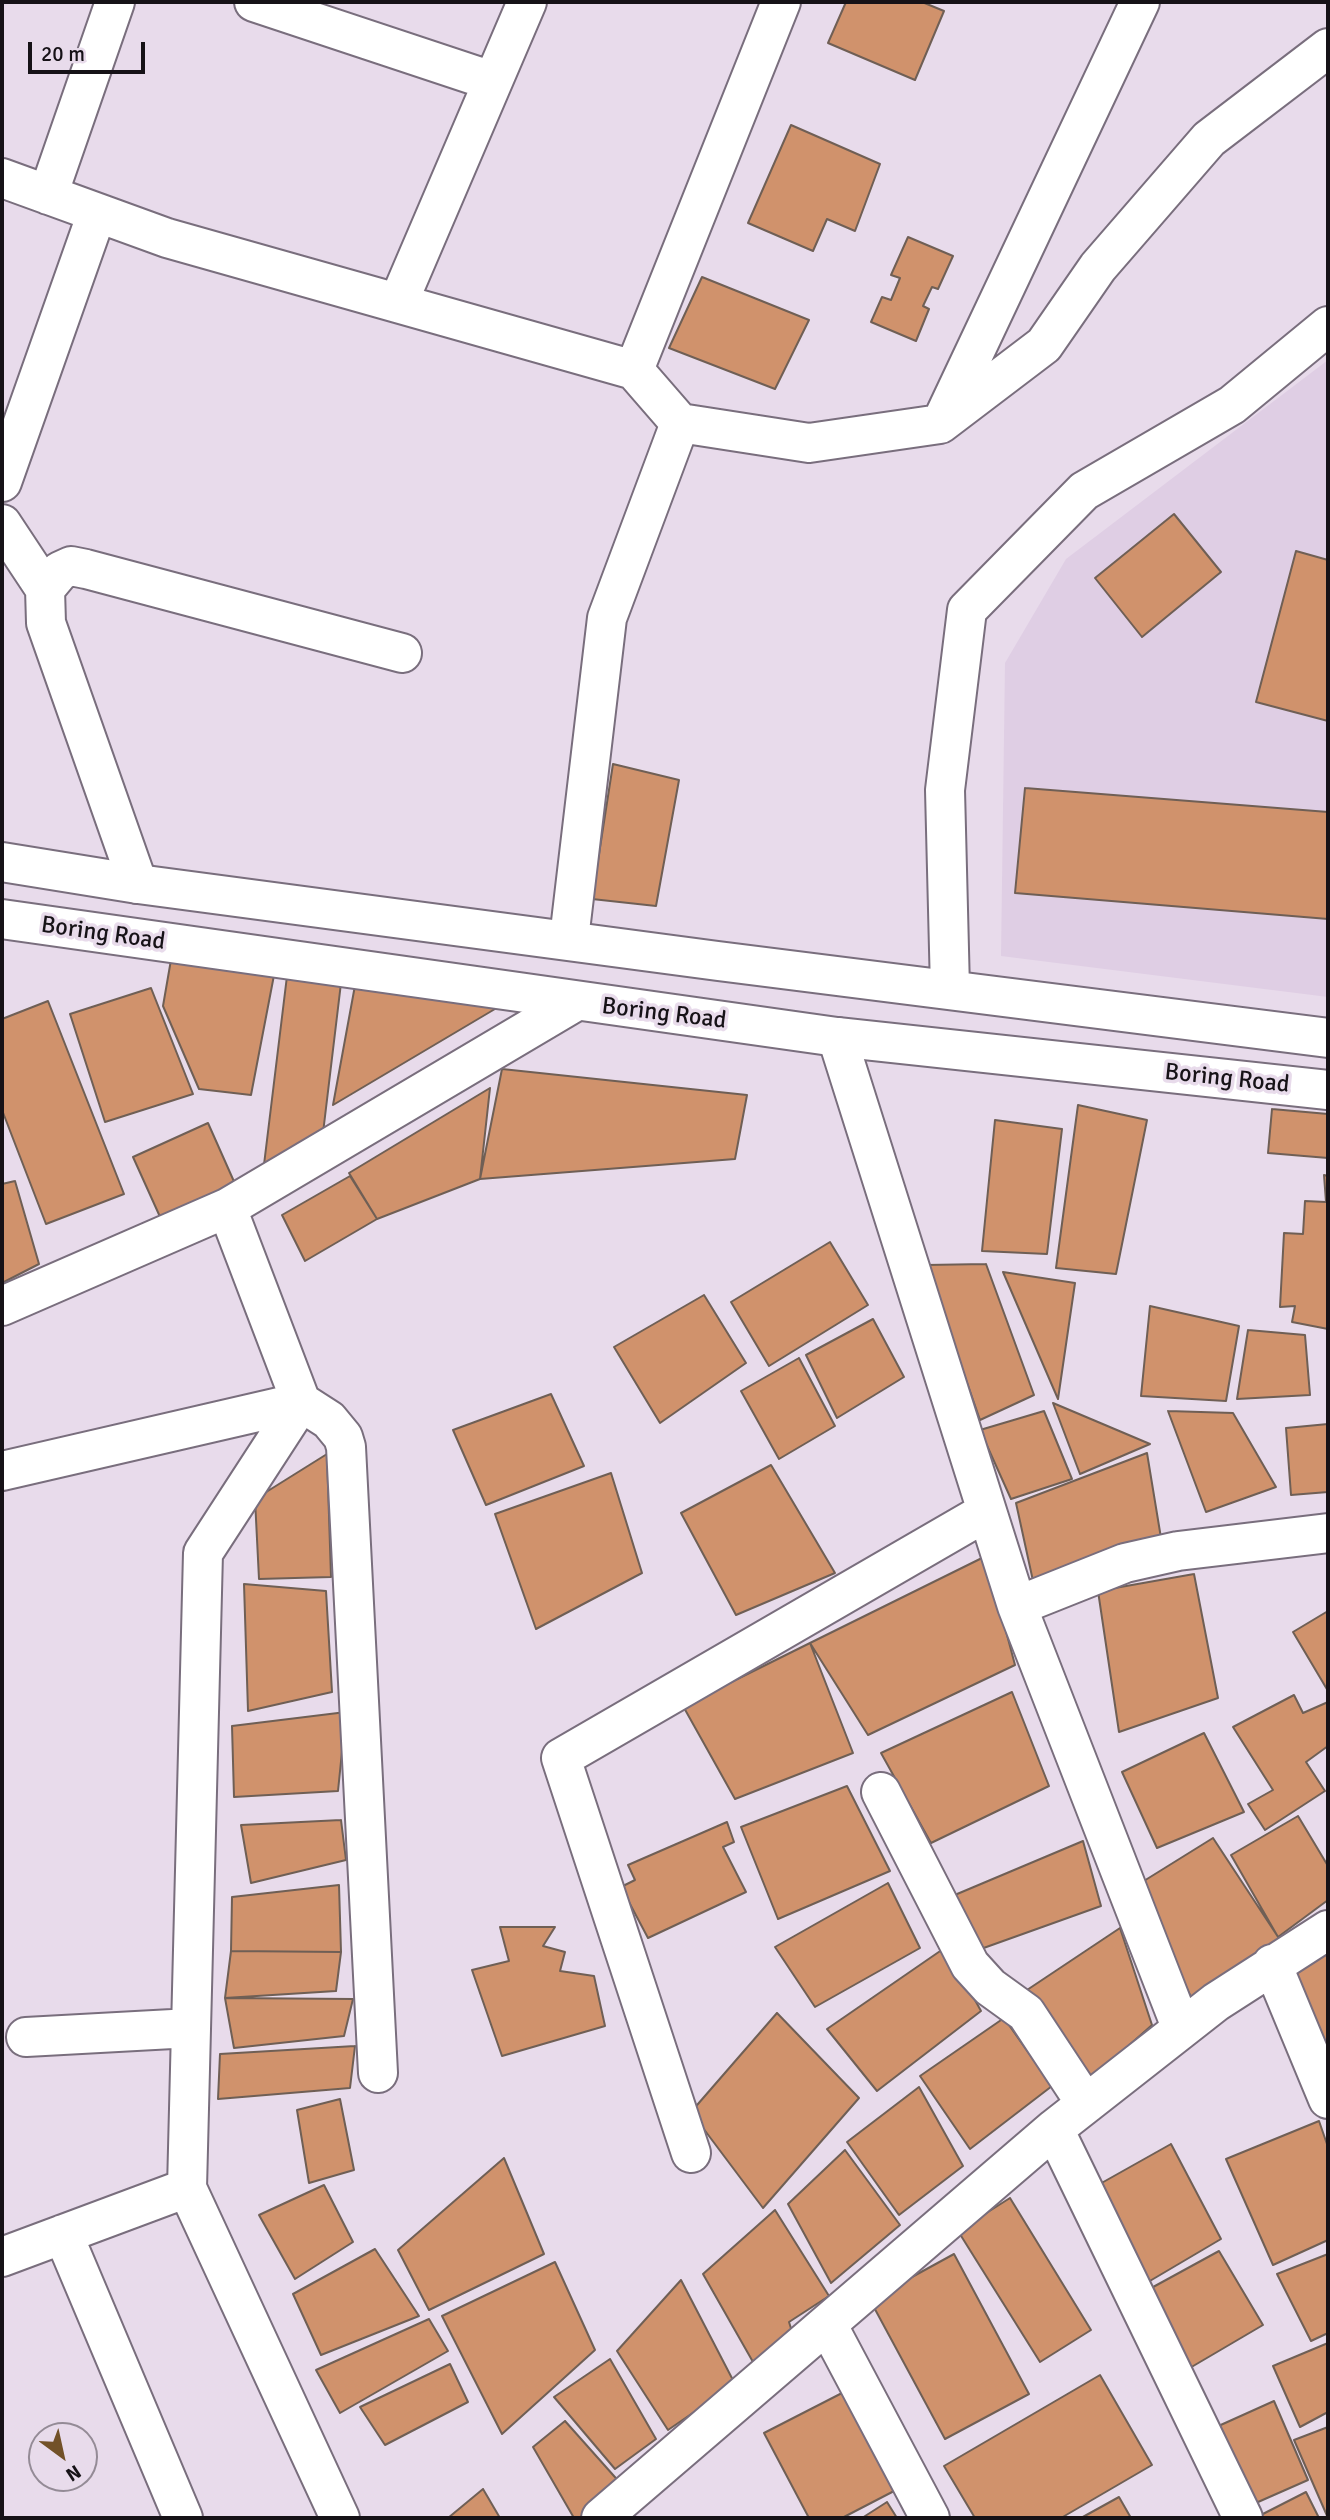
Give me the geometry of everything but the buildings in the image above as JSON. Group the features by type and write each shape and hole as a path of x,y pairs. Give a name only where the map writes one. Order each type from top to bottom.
{"street":[{"path":"48,195 115,2"},
{"path":"254,2 492,82"},
{"path":"398,303 527,2"},
{"path":"634,370 781,2"},
{"path":"940,424 1140,2"},
{"path":"2,178 167,238 634,370 680,423 809,443 940,424 1044,345 1098,267 1209,139 1328,48"},
{"path":"2,482 97,213"},
{"path":"950,989 945,790 967,610 1084,491 1232,405 1328,326"},
{"path":"569,939 607,618 680,423"},
{"path":"2,524 45,589 46,623 138,884"},
{"path":"45,589 60,571 79,568 402,653"},
{"path":"2,862 138,884 1328,1038"},
{"name":"Boring Road","path":"2,919 837,1037 1328,1090"},
{"path":"2,1306 227,1208 575,1002"},
{"path":"837,1037 1017,1606 1181,2027"},
{"path":"227,1208 301,1402 329,1420 346,1447 378,2073"},
{"path":"2,1471 301,1402"},
{"path":"301,1402 203,1553 187,2188 340,2518"},
{"path":"691,2153 561,1759 986,1513"},
{"path":"1017,1606 1125,1563 1178,1551 1328,1533"},
{"path":"881,1792 970,1965 990,1987 1026,2013 1086,2104"},
{"path":"601,2518 1054,2129 1181,2027 1272,1964 1328,1930"},
{"path":"1272,1964 1328,2099"},
{"path":"26,2037 191,2028"},
{"path":"1054,2129 1243,2518"},
{"path":"2,2257 187,2188"},
{"path":"63,2234 183,2518"},
{"path":"827,2324 930,2518"}],"shaded area":[{"path":"1328,360 1328,997 1001,956 1005,663 1066,559"}]}
